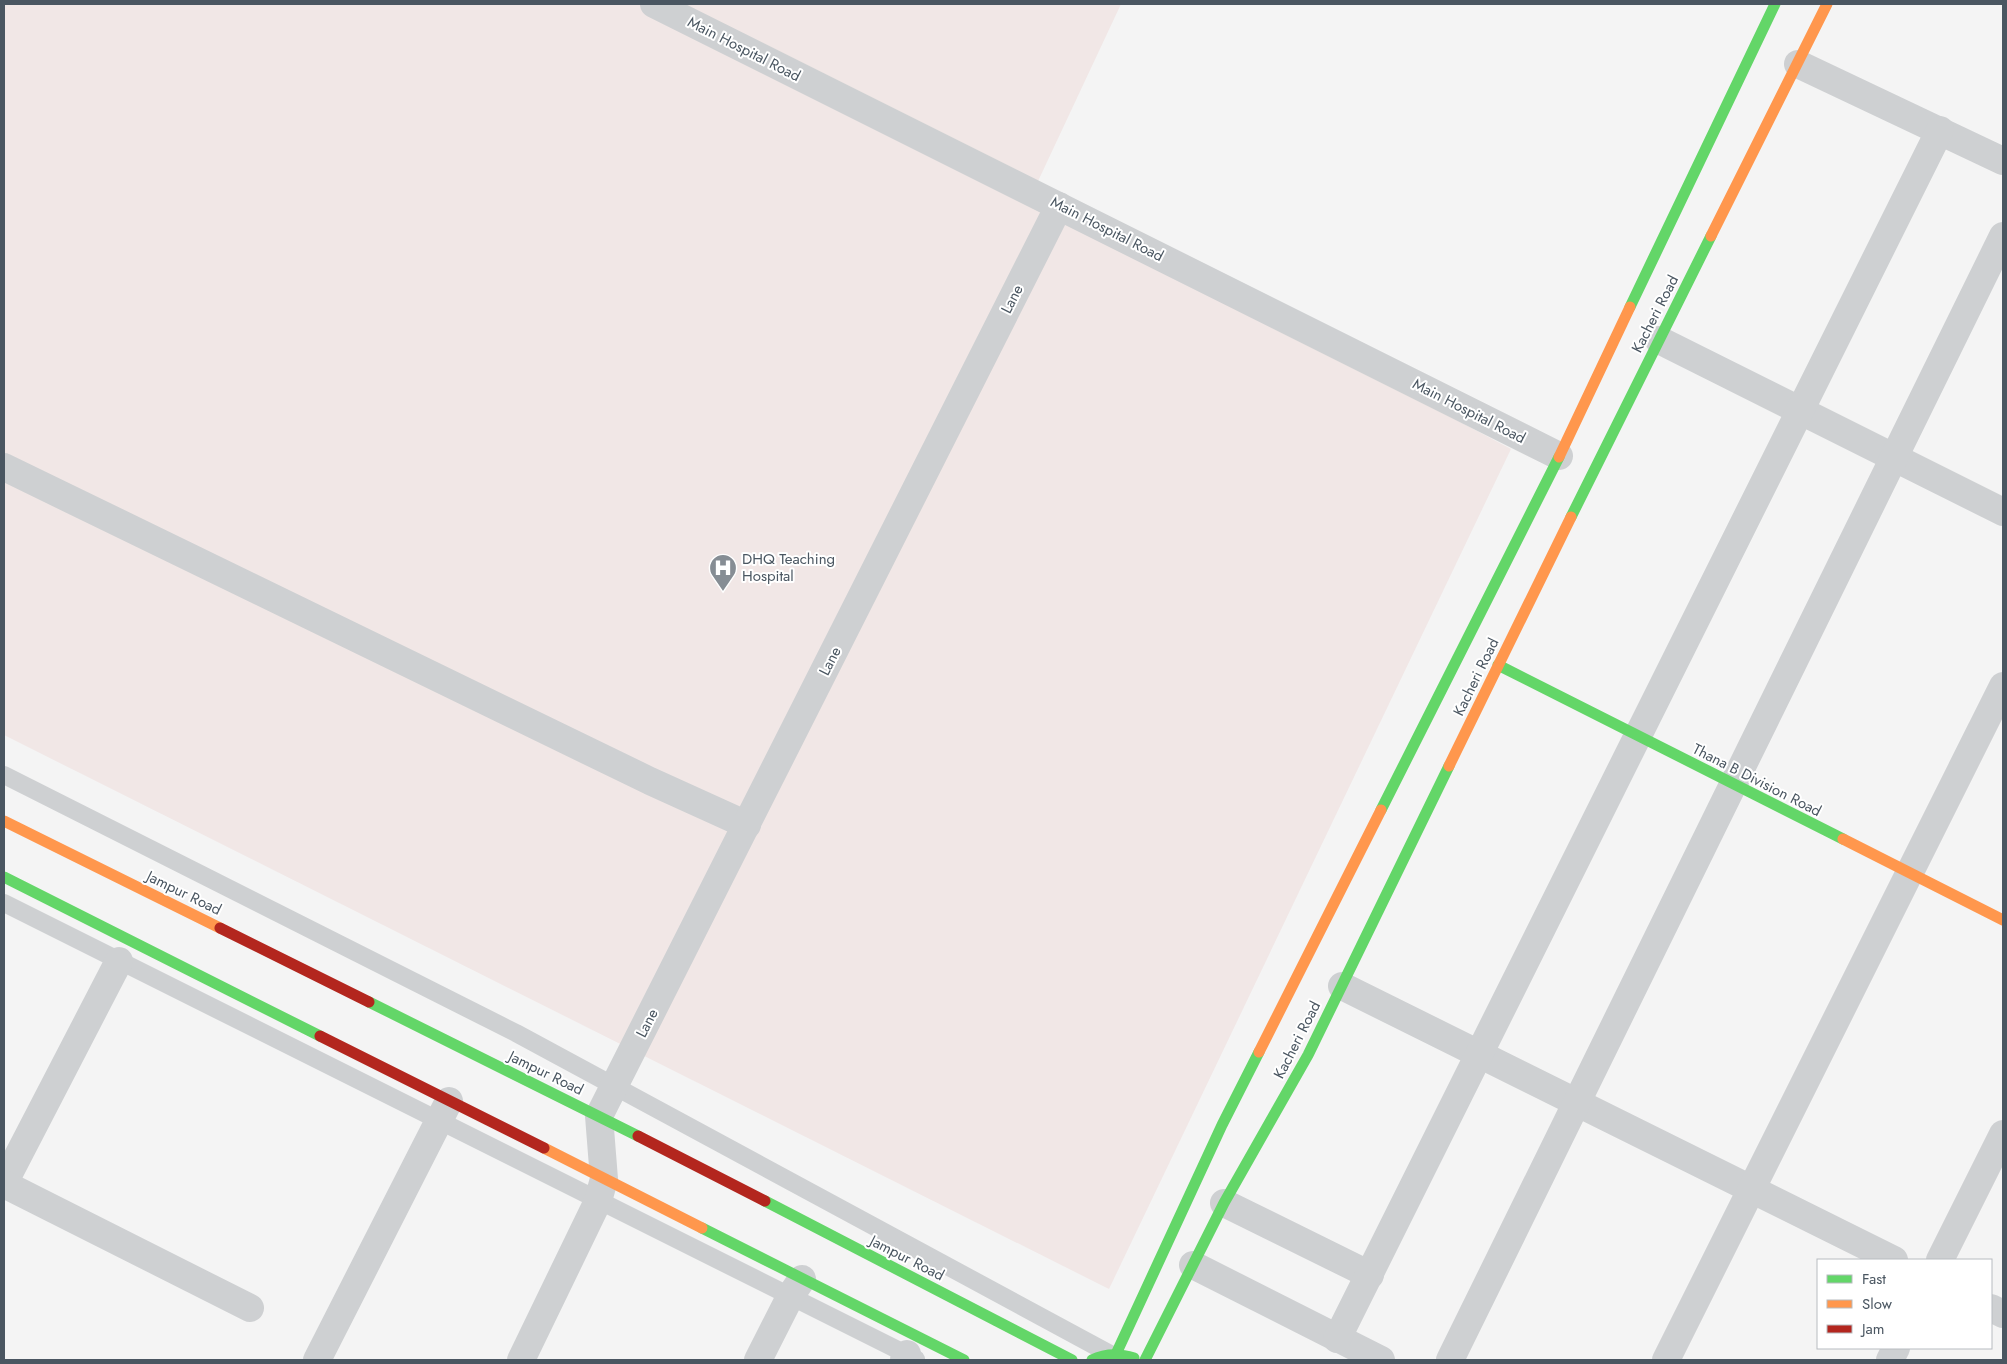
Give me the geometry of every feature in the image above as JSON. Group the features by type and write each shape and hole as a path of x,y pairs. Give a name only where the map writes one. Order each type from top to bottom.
{"main road":[{"name":"Kacheri Road","path":"1113,1354 1222,1125 1559,456 1775,4"},
{"name":"Kacheri Road","path":"1145,1360 1224,1203 1308,1054 1498,665 1827,4"},
{"name":"Thana B Division Road","path":"1498,665 2003,920"},
{"name":"Jampur Road","path":"4,821 599,1116 1072,1360"},
{"path":"4,877 444,1111"},
{"path":"797,1287 964,1360"},
{"path":"1092,1360 1113,1354 1125,1355 1138,1360"}],"street":[{"name":"Main Hospital Road","path":"654,4 1559,456"},
{"path":"1798,64 2003,161"},
{"path":"1338,1339 1940,130"},
{"name":"Lane","path":"599,1116 1059,206"},
{"path":"1450,1360 2003,236"},
{"path":"1659,340 2003,512"},
{"path":"4,467 641,777 747,826"},
{"path":"1666,1360 2003,686"},
{"path":"119,961 4,1184 250,1308"},
{"path":"1342,986 1892,1259"},
{"path":"317,1360 444,1111"},
{"path":"521,1360 601,1190 599,1116"},
{"path":"1940,1259 2003,1134"},
{"path":"1224,1203 1370,1275"},
{"path":"1193,1265 1381,1360"},
{"path":"758,1360 797,1287"}],"lane":[{"path":"4,775 516,1033 1113,1354"},
{"path":"4,903 119,961 444,1111 797,1287 910,1358"}],"shaded area":[{"name":"DHQ Teaching Hospital","path":"4,4 1121,4 1032,194 1511,449 1109,1289 4,735"}],"traffic: fast":[{"path":"1630,307 1775,4"},
{"path":"1571,517 1711,236"},
{"path":"1381,810 1559,457"},
{"path":"1498,665 1843,839"},
{"path":"1145,1360 1224,1203 1308,1055 1449,766"},
{"path":"4,877 320,1036"},
{"path":"369,1002 638,1136"},
{"path":"1116,1354 1222,1125 1259,1052"},
{"path":"765,1201 1072,1360"},
{"path":"702,1228 964,1360"},
{"path":"1092,1360 1102,1356 1113,1355 1134,1358"}],"traffic: slow":[{"path":"1711,236 1827,4"},
{"path":"1559,457 1630,307"},
{"path":"1449,766 1571,517"},
{"path":"1259,1052 1381,810"},
{"path":"4,821 220,928"},
{"path":"1843,839 2003,920"},
{"path":"544,1148 702,1228"}],"traffic: jam":[{"path":"220,928 369,1002"},
{"path":"320,1036 544,1148"},
{"path":"638,1136 765,1201"}],"place":[{"name":"DHQ Teaching Hospital","path":"723,592"}]}
